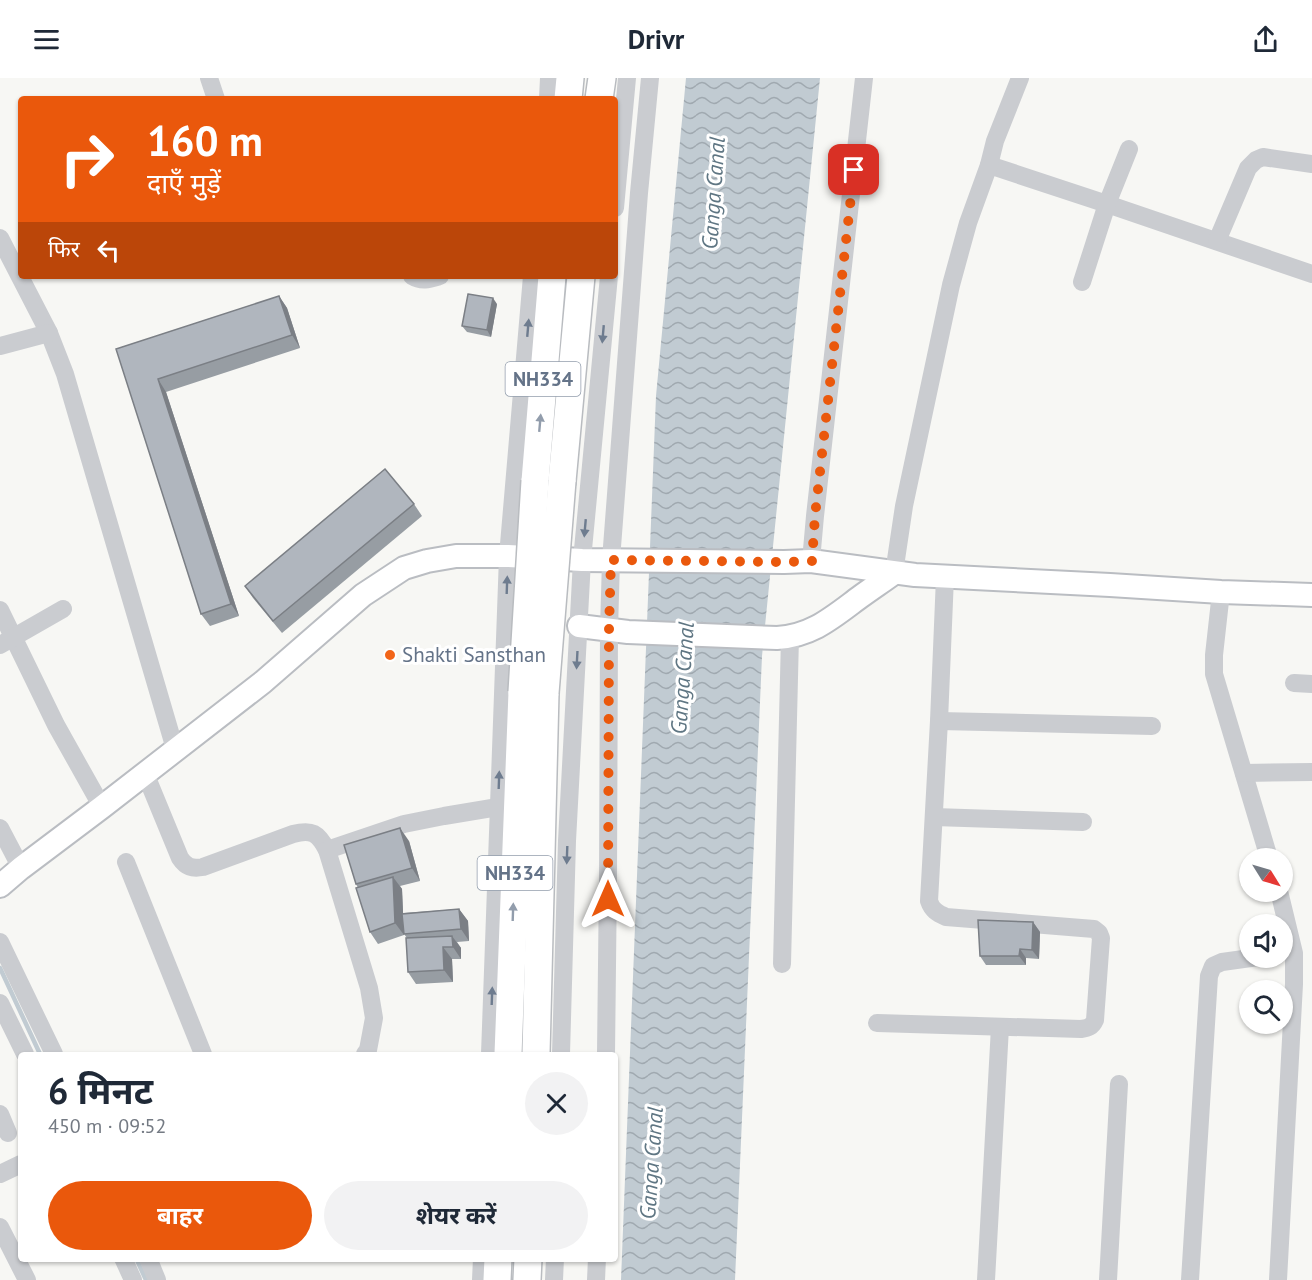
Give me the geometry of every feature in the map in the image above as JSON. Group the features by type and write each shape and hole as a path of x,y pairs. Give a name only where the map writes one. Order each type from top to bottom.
{"highway":[{"path":"568,96 570,78"},
{"path":"599,96 602,78"},
{"name":"NH334","path":"536,1052 535,482 552,279"},
{"name":"NH334","path":"508,1052 534,693 562,481 581,279"},
{"path":"497,1280 498,1262"},
{"path":"527,1280 528,1262"}],"main road":[{"path":"0,886 263,682 363,595 404,568 427,561 456,556 508,556 634,561 812,561 894,573 945,577 1312,595"},
{"path":"579,626 618,631 784,637 811,631 894,573"}],"street":[{"path":"209,78 215,96"},
{"path":"548,96 549,78"},
{"path":"618,176 627,78"},
{"path":"606,1052 608,889 618,631 611,560 650,78"},
{"path":"812,561 815,516 864,78"},
{"path":"894,573 904,506 951,285 995,141 1020,78"},
{"path":"1082,282 1107,204 1130,149"},
{"path":"1217,241 1248,168 1256,160 1263,157 1312,164"},
{"path":"989,165 1312,274"},
{"path":"0,238 18,273"},
{"path":"21,279 49,333 65,374 175,750"},
{"path":"490,1052 508,556 532,279"},
{"path":"561,1052 567,841 582,560 609,279"},
{"path":"0,346 49,333"},
{"path":"877,1023 1081,1029 1093,1025 1095,1020 1101,938 1094,929 946,917 931,908 929,901 945,577"},
{"path":"1221,592 1214,674 1266,848"},
{"path":"7,641 63,609"},
{"path":"0,610 7,641 102,807"},
{"path":"782,964 784,637"},
{"path":"939,721 1152,726"},
{"path":"1244,772 1312,772"},
{"path":"146,773 180,858 185,865 194,869 304,831 314,833 322,840 369,988 374,1018 366,1052"},
{"path":"327,850 404,824 498,807"},
{"path":"934,817 1083,822"},
{"path":"0,828 21,868"},
{"path":"126,862 202,1052"},
{"path":"1278,1280 1296,952 1281,902"},
{"path":"0,942 53,1052"},
{"path":"1190,1280 1209,976 1213,966 1239,960"},
{"path":"0,1003 23,1052"},
{"path":"986,1280 1000,1027"},
{"path":"1108,1280 1119,1084"},
{"path":"0,1114 8,1133"},
{"path":"0,1174 18,1165"},
{"path":"0,1227 27,1280"},
{"path":"125,1262 133,1280"},
{"path":"149,1262 157,1280"},
{"path":"482,1262 482,1280"},
{"path":"555,1262 555,1280"},
{"path":"596,1280 597,1262"}],"water":[{"name":"Ganga Canal","path":"686,78 820,78 762,656 735,1280 621,1280 656,396"}],"building":[{"path":"468,294 493,298 487,330 462,326"},
{"path":"279,296 292,335 158,379 231,604 201,614 116,349"},
{"path":"385,469 414,504 273,621 245,586"},
{"path":"400,828 412,868 356,884 344,845"},
{"path":"393,877 395,923 370,932 356,888"},
{"path":"459,909 461,929 404,934 402,914"},
{"path":"978,920 1033,922 1032,950 1020,949 1019,956 980,956"},
{"path":"452,936 453,947 443,947 444,970 408,972 406,938"}],"waterway":[{"path":"0,968 39,1052"},
{"path":"138,1262 146,1280"}],"place":[{"name":"Shakti Sansthan","path":"390,655"}],"route":[{"path":"608,899 611,560 812,561 815,516 854,170"}]}
